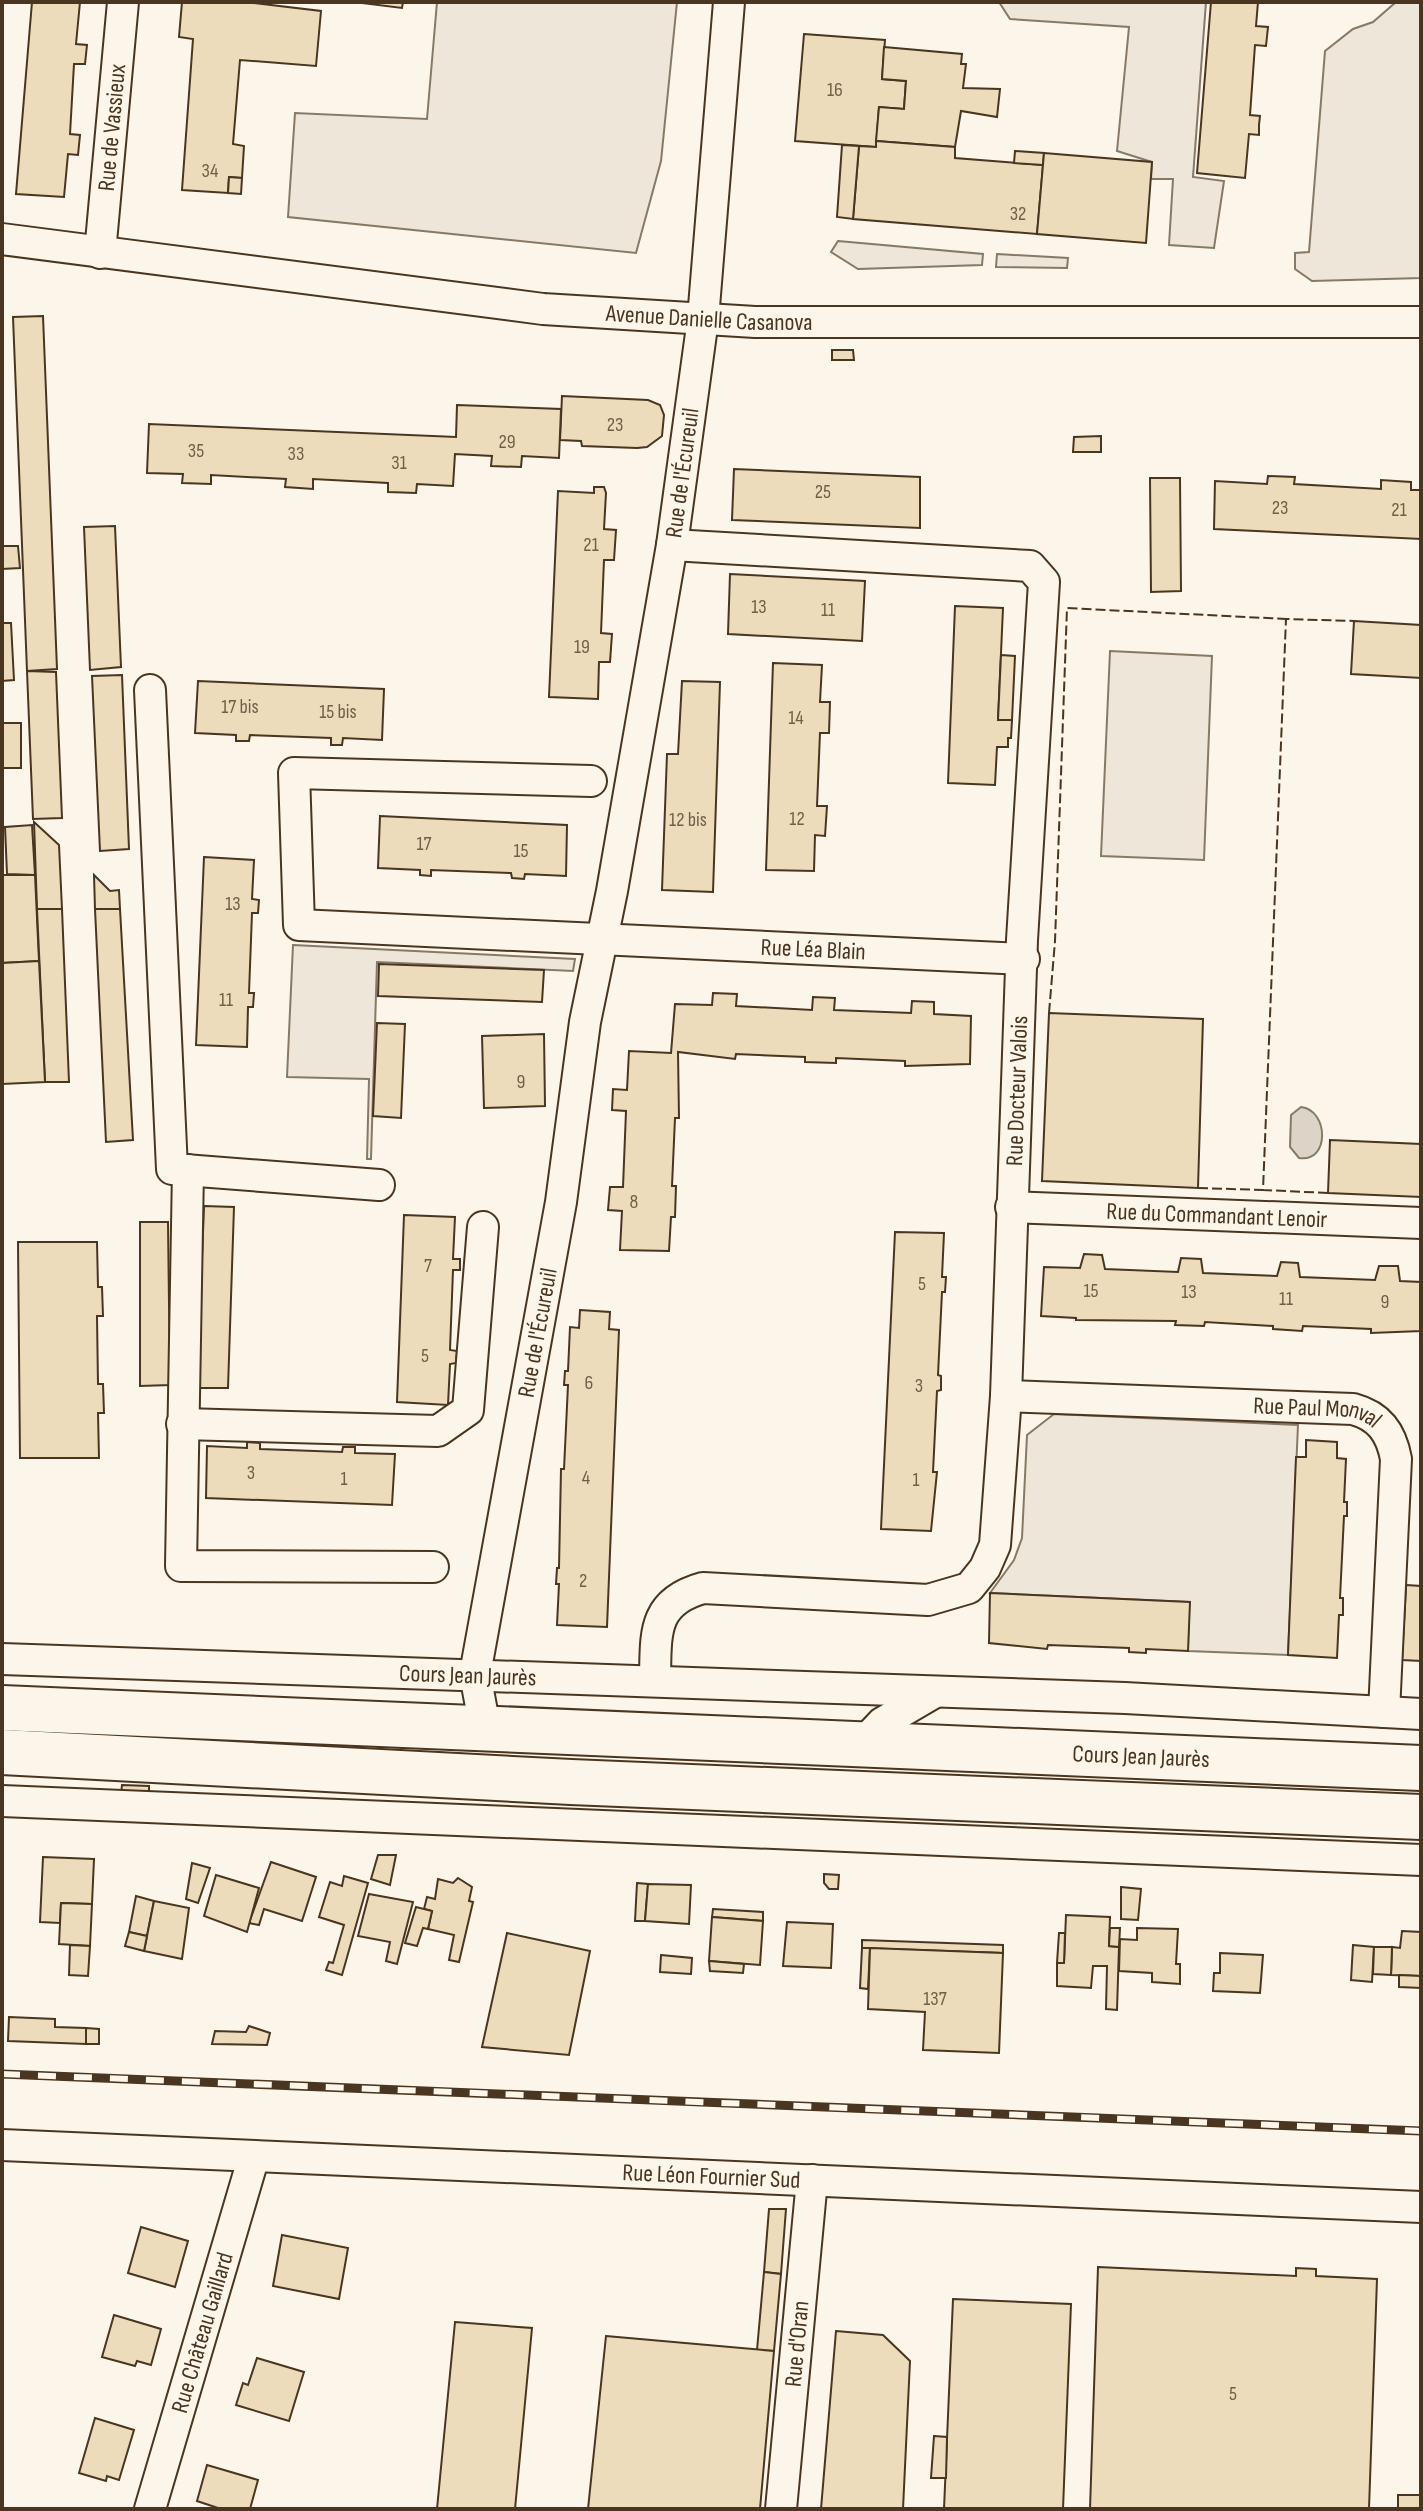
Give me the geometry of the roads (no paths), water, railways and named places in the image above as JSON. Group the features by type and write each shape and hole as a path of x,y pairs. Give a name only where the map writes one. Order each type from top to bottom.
{"main road":[{"name":"Cours Jean Jaurès","path":"2,1708 1421,1768"},
{"name":"Cours Jean Jaurès","path":"2,1752 571,1782 1421,1817"}],"street":[{"name":"Rue de Vassieux","path":"100,253 123,2"},
{"name":"Rue de l'Écureuil","path":"485,1728 475,1674 559,1217 585,1022 603,938 672,545 703,319 729,2"},
{"name":"Avenue Danielle Casanova","path":"2,239 543,309 703,319 1421,322"},
{"name":"Rue Docteur Valois","path":"655,1679 656,1638 665,1611 679,1594 703,1588 928,1600 969,1588 985,1568 995,1545 1006,1396 1011,1207 1044,582 1030,566 672,545"},
{"path":"150,690 172,1169 379,1185"},
{"path":"591,781 294,773 299,925 603,938"},
{"name":"Rue Léa Blain","path":"603,938 1024,959"},
{"path":"188,1170 181,1566 433,1567"},
{"name":"Rue du Commandant Lenoir","path":"1011,1207 1421,1223"},
{"path":"182,1424 438,1431 468,1410 483,1227"},
{"name":"Rue Paul Monval","path":"1006,1396 1353,1409 1373,1415 1393,1444 1396,1459 1384,1712"},
{"name":"Cours Jean Jaurès","path":"2,1659 655,1679 1125,1698 1421,1714"},
{"path":"863,1743 882,1723 935,1692"},
{"path":"534,1823 571,1782"},
{"path":"914,1796 943,1841"},
{"path":"2,1801 1421,1860"},
{"name":"Rue Léon Fournier Sud","path":"2,2145 1421,2207"},
{"name":"Rue Château Gaillard","path":"150,2509 254,2156"},
{"name":"Rue d'Oran","path":"781,2509 812,2180"}],"railway":[{"path":"2,2074 1421,2131"}]}
